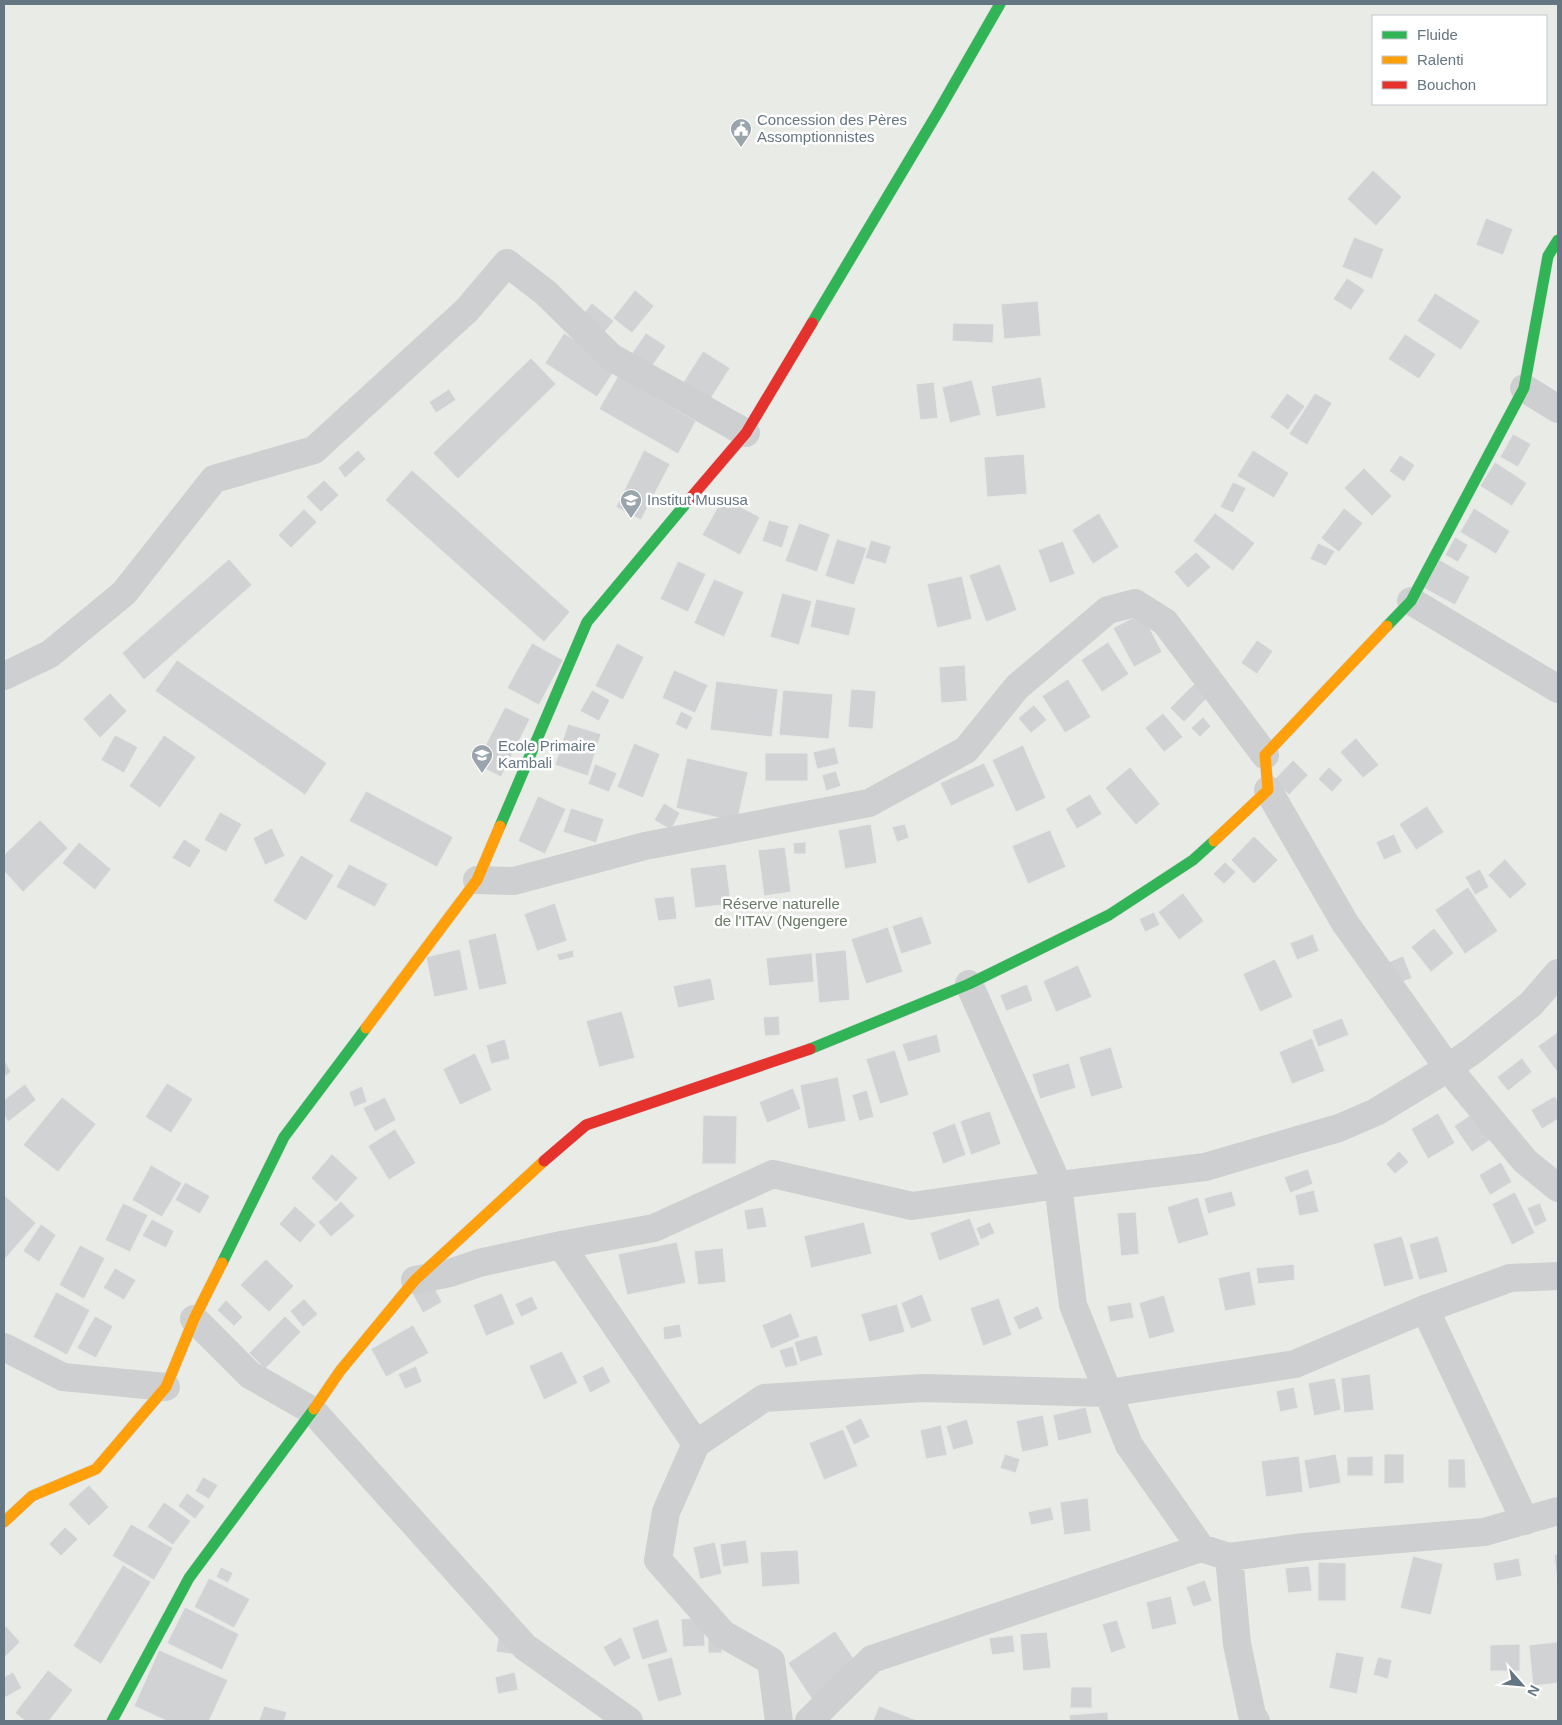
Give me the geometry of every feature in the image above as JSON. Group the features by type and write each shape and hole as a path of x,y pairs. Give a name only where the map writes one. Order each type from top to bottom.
{"street":[{"path":"4,1522 32,1496 96,1469 166,1387 194,1319 284,1137 477,880 587,622 746,433 938,112 1000,4"},
{"path":"1265,755 1411,601 1524,388 1548,256 1558,240"},
{"path":"4,676 50,654 124,592 214,479 314,450 467,310 507,263 546,292 611,357 746,433"},
{"path":"1524,388 1558,409"},
{"path":"1411,601 1558,690"},
{"path":"477,880 514,881 645,846 869,804 966,750 1017,687 1108,610 1135,602 1166,622 1265,755 1268,790 1345,923 1448,1068 1525,1161 1558,1188"},
{"path":"112,1721 189,1578 313,1411 340,1371 415,1280 539,1165 586,1125 804,1052 969,984 1109,915 1193,860 1268,790"},
{"path":"415,1280 450,1273 479,1263 561,1245 654,1228 773,1174 912,1206 1058,1185 1205,1167 1339,1128 1376,1112 1448,1068 1475,1049 1531,1004 1558,973"},
{"path":"969,984 1058,1185 1073,1305 1129,1445 1201,1548 1228,1557 1304,1547 1424,1539 1484,1532 1558,1511"},
{"path":"561,1245 696,1444"},
{"path":"779,1721 771,1661 723,1634 658,1560 666,1512 696,1444 764,1398 923,1388 1108,1393 1295,1364 1424,1309 1510,1278 1558,1276"},
{"path":"1424,1309 1525,1521"},
{"path":"194,1319 250,1375 313,1411 525,1647 629,1721"},
{"path":"4,1347 63,1377 166,1387"},
{"path":"809,1721 872,1659 1201,1548"},
{"path":"1228,1557 1237,1644 1252,1715 1256,1721"}],"green space":[{"name":"Réserve naturelle de l'ITAV (Ngengere","path":"4,4 1558,4 1558,1721 4,1721"}],"building":[{"path":"1373,170 1402,197 1376,226 1347,199"},
{"path":"1486,218 1513,229 1503,255 1476,245"},
{"path":"1354,237 1384,249 1372,279 1342,267"},
{"path":"1347,278 1365,290 1351,310 1333,299"},
{"path":"635,290 654,306 632,333 613,318"},
{"path":"1435,293 1480,321 1461,350 1417,321"},
{"path":"1038,301 1041,336 1004,339 1001,304"},
{"path":"592,303 614,321 602,335 580,318"},
{"path":"953,323 994,324 993,343 952,341"},
{"path":"564,333 617,367 597,397 545,363"},
{"path":"646,333 666,346 648,372 628,359"},
{"path":"1405,334 1436,354 1419,379 1388,359"},
{"path":"703,351 730,368 708,403 681,386"},
{"path":"531,358 556,384 458,479 433,453"},
{"path":"618,376 696,421 678,454 599,409"},
{"path":"1041,377 1046,408 996,417 991,386"},
{"path":"972,380 981,415 950,423 942,387"},
{"path":"934,382 938,418 920,420 916,384"},
{"path":"449,389 456,400 436,413 429,402"},
{"path":"1287,393 1305,406 1288,430 1270,417"},
{"path":"1315,393 1332,403 1307,445 1289,434"},
{"path":"1513,434 1531,444 1518,467 1500,457"},
{"path":"358,450 366,459 345,478 338,468"},
{"path":"644,450 670,464 641,520 616,507"},
{"path":"1253,450 1289,473 1274,498 1237,476"},
{"path":"1024,454 1027,494 987,497 984,457"},
{"path":"1400,455 1415,465 1404,482 1389,471"},
{"path":"1495,462 1527,483 1512,506 1480,486"},
{"path":"1364,468 1392,496 1372,516 1344,488"},
{"path":"412,470 570,612 544,642 385,500"},
{"path":"324,480 339,495 321,512 306,497"},
{"path":"1233,482 1246,488 1233,513 1220,507"},
{"path":"723,498 760,517 740,555 702,535"},
{"path":"1344,508 1363,523 1339,552 1321,538"},
{"path":"1474,508 1510,531 1496,554 1460,532"},
{"path":"304,509 317,522 291,548 278,535"},
{"path":"1099,513 1119,547 1093,564 1072,530"},
{"path":"1215,513 1255,543 1233,571 1193,541"},
{"path":"769,520 789,526 782,548 762,541"},
{"path":"799,523 830,534 817,572 785,561"},
{"path":"1455,537 1468,545 1458,562 1445,555"},
{"path":"837,539 867,548 854,585 825,576"},
{"path":"871,540 891,546 886,564 865,558"},
{"path":"1063,541 1075,574 1050,583 1038,550"},
{"path":"1318,543 1335,551 1326,566 1310,559"},
{"path":"1196,552 1211,567 1188,588 1174,572"},
{"path":"229,559 252,585 144,680 122,653"},
{"path":"1438,559 1470,577 1455,605 1422,587"},
{"path":"678,561 706,574 688,612 660,599"},
{"path":"1000,564 1017,610 986,622 969,575"},
{"path":"962,576 972,619 937,628 927,584"},
{"path":"714,579 744,592 724,637 694,623"},
{"path":"782,593 812,601 799,645 770,637"},
{"path":"816,599 856,608 849,636 810,627"},
{"path":"1142,613 1162,652 1134,667 1113,628"},
{"path":"1257,640 1273,651 1257,674 1241,663"},
{"path":"1108,642 1129,674 1102,692 1081,660"},
{"path":"532,643 563,660 539,705 507,688"},
{"path":"617,643 644,657 623,700 595,686"},
{"path":"177,660 327,763 305,795 155,691"},
{"path":"965,665 967,701 941,703 939,667"},
{"path":"674,670 708,685 695,713 662,698"},
{"path":"1068,679 1091,717 1065,733 1042,696"},
{"path":"716,681 778,689 772,737 710,730"},
{"path":"1197,681 1211,694 1184,722 1170,708"},
{"path":"851,689 876,691 873,729 848,727"},
{"path":"592,690 610,700 599,721 580,711"},
{"path":"783,690 833,694 829,739 779,735"},
{"path":"110,693 127,711 100,738 83,719"},
{"path":"1034,705 1047,720 1031,733 1018,718"},
{"path":"505,707 530,719 501,777 476,764"},
{"path":"681,711 693,717 687,730 675,724"},
{"path":"1163,713 1183,737 1164,752 1145,728"},
{"path":"1203,717 1211,726 1200,737 1191,728"},
{"path":"568,724 601,734 588,776 555,765"},
{"path":"115,735 138,747 124,773 101,760"},
{"path":"164,735 196,757 160,808 129,786"},
{"path":"1356,738 1379,765 1363,778 1340,752"},
{"path":"634,743 660,754 643,798 617,787"},
{"path":"1023,745 1046,798 1016,812 992,760"},
{"path":"835,747 839,764 817,769 813,752"},
{"path":"765,753 808,753 808,781 765,781"},
{"path":"687,758 748,772 737,822 676,808"},
{"path":"1293,760 1308,775 1289,795 1274,780"},
{"path":"984,763 995,786 951,806 940,783"},
{"path":"595,764 617,773 609,792 588,784"},
{"path":"1130,767 1160,804 1136,825 1105,788"},
{"path":"1329,767 1343,780 1332,792 1318,779"},
{"path":"836,771 841,786 826,791 822,775"},
{"path":"366,791 453,837 437,867 349,821"},
{"path":"1090,794 1102,814 1077,829 1065,809"},
{"path":"538,796 566,809 545,854 518,841"},
{"path":"664,803 680,813 671,830 654,820"},
{"path":"1427,806 1444,832 1416,850 1399,824"},
{"path":"571,808 604,819 596,843 563,832"},
{"path":"220,812 242,824 226,852 204,840"},
{"path":"40,820 68,848 23,892 4,871 4,855"},
{"path":"871,824 877,863 845,869 838,830"},
{"path":"905,824 909,838 897,842 892,827"},
{"path":"272,828 285,856 265,865 253,838"},
{"path":"1050,830 1066,867 1028,884 1012,846"},
{"path":"1394,834 1402,852 1384,860 1376,842"},
{"path":"1254,836 1278,860 1254,884 1231,860"},
{"path":"184,839 201,850 190,868 172,858"},
{"path":"79,842 111,869 95,890 62,863"},
{"path":"806,842 806,854 794,854 793,843"},
{"path":"785,847 791,892 764,896 758,850"},
{"path":"301,855 334,875 306,921 273,901"},
{"path":"1505,859 1527,884 1510,899 1488,875"},
{"path":"1225,862 1236,872 1224,884 1213,874"},
{"path":"349,864 388,884 375,907 336,887"},
{"path":"726,864 731,904 695,908 690,868"},
{"path":"1480,869 1489,887 1475,895 1465,877"},
{"path":"1468,887 1498,931 1465,954 1435,910"},
{"path":"1183,893 1204,921 1179,940 1158,912"},
{"path":"674,896 677,919 658,921 654,898"},
{"path":"555,903 567,941 537,951 524,914"},
{"path":"1154,912 1160,925 1145,932 1139,919"},
{"path":"922,916 932,944 901,954 892,926"},
{"path":"888,927 903,972 866,984 851,939"},
{"path":"1434,928 1454,953 1431,972 1411,947"},
{"path":"496,933 507,984 479,990 468,940"},
{"path":"1313,934 1319,951 1297,960 1290,943"},
{"path":"460,949 468,990 434,997 426,957"},
{"path":"573,950 574,957 559,961 557,954"},
{"path":"846,950 850,1000 819,1003 815,953"},
{"path":"812,953 814,982 769,986 766,958"},
{"path":"1403,956 1412,978 1393,986 1384,964"},
{"path":"1275,959 1293,997 1260,1012 1243,974"},
{"path":"1078,965 1092,997 1056,1012 1043,981"},
{"path":"711,978 715,1000 678,1008 673,986"},
{"path":"1027,984 1033,1001 1006,1011 1000,995"},
{"path":"622,1011 635,1058 599,1067 586,1021"},
{"path":"779,1016 780,1035 765,1036 763,1017"},
{"path":"1342,1018 1349,1035 1318,1047 1312,1030"},
{"path":"1558,1032 1558,1073 1538,1046"},
{"path":"937,1034 941,1052 908,1062 902,1044"},
{"path":"1312,1038 1325,1071 1292,1084 1279,1052"},
{"path":"505,1039 510,1059 491,1064 486,1045"},
{"path":"1111,1047 1123,1088 1091,1097 1079,1057"},
{"path":"895,1050 909,1095 880,1104 866,1059"},
{"path":"475,1053 492,1090 460,1105 443,1069"},
{"path":"1522,1058 1532,1072 1508,1091 1497,1077"},
{"path":"4,1059 11,1072 4,1077"},
{"path":"1069,1063 1076,1088 1040,1099 1032,1074"},
{"path":"838,1077 846,1121 808,1129 800,1085"},
{"path":"167,1083 193,1099 171,1133 145,1117"},
{"path":"25,1084 36,1100 8,1122 4,1115 4,1100"},
{"path":"362,1086 367,1102 354,1107 349,1092"},
{"path":"793,1088 801,1109 767,1123 759,1102"},
{"path":"867,1090 874,1117 859,1121 852,1095"},
{"path":"1555,1096 1558,1102 1558,1119 1542,1129 1531,1110"},
{"path":"62,1097 96,1124 58,1172 23,1145"},
{"path":"385,1097 396,1120 375,1132 363,1108"},
{"path":"990,1111 1001,1144 971,1155 960,1121"},
{"path":"1475,1112 1493,1138 1472,1152 1454,1126"},
{"path":"1438,1113 1455,1143 1428,1159 1411,1129"},
{"path":"703,1115 737,1116 736,1164 702,1164"},
{"path":"955,1123 966,1155 943,1164 932,1132"},
{"path":"395,1129 416,1163 389,1180 368,1146"},
{"path":"1399,1151 1409,1162 1395,1174 1386,1164"},
{"path":"332,1154 358,1178 336,1202 311,1178"},
{"path":"1501,1162 1512,1182 1490,1195 1479,1175"},
{"path":"151,1165 182,1183 162,1217 132,1200"},
{"path":"1308,1169 1313,1184 1290,1193 1284,1177"},
{"path":"185,1182 210,1196 200,1214 175,1200"},
{"path":"1314,1190 1319,1212 1299,1216 1295,1195"},
{"path":"1232,1191 1236,1206 1208,1214 1204,1198"},
{"path":"1515,1192 1535,1233 1512,1245 1492,1204"},
{"path":"4,1195 36,1223 4,1260"},
{"path":"1198,1197 1209,1235 1178,1244 1167,1207"},
{"path":"341,1201 355,1216 331,1237 318,1222"},
{"path":"123,1203 148,1215 130,1252 105,1240"},
{"path":"1540,1203 1547,1221 1535,1227 1527,1208"},
{"path":"295,1206 316,1225 300,1243 279,1224"},
{"path":"763,1207 767,1227 747,1230 744,1210"},
{"path":"1136,1212 1139,1254 1121,1256 1117,1213"},
{"path":"970,1218 980,1245 939,1261 930,1233"},
{"path":"152,1219 174,1231 166,1248 142,1236"},
{"path":"864,1222 872,1254 811,1268 804,1236"},
{"path":"990,1222 995,1233 981,1240 976,1228"},
{"path":"41,1224 56,1235 39,1262 23,1251"},
{"path":"1402,1236 1414,1279 1384,1287 1373,1244"},
{"path":"1438,1236 1448,1272 1419,1280 1409,1244"},
{"path":"677,1242 686,1283 627,1295 618,1254"},
{"path":"80,1245 105,1258 84,1299 59,1285"},
{"path":"723,1248 726,1282 698,1285 694,1251"},
{"path":"266,1259 294,1286 269,1312 240,1285"},
{"path":"1294,1264 1295,1280 1258,1284 1256,1268"},
{"path":"115,1268 136,1280 124,1300 103,1288"},
{"path":"1250,1271 1256,1305 1225,1311 1218,1278"},
{"path":"432,1283 442,1302 423,1313 412,1293"},
{"path":"56,1292 90,1310 67,1355 33,1337"},
{"path":"502,1293 515,1324 486,1336 473,1305"},
{"path":"922,1294 932,1321 911,1329 901,1303"},
{"path":"1164,1295 1175,1332 1149,1339 1139,1303"},
{"path":"532,1296 538,1309 521,1317 515,1304"},
{"path":"999,1298 1012,1335 983,1346 970,1308"},
{"path":"304,1299 318,1314 303,1327 290,1311"},
{"path":"226,1300 243,1317 234,1326 217,1310"},
{"path":"1131,1302 1134,1318 1110,1322 1107,1306"},
{"path":"897,1304 905,1332 869,1342 861,1314"},
{"path":"1038,1306 1043,1319 1019,1330 1013,1317"},
{"path":"791,1313 800,1337 771,1349 762,1325"},
{"path":"95,1316 113,1326 96,1358 77,1348"},
{"path":"285,1316 301,1332 265,1369 249,1353"},
{"path":"680,1324 682,1337 664,1340 663,1327"},
{"path":"413,1325 429,1353 386,1377 371,1349"},
{"path":"817,1335 823,1355 800,1362 794,1342"},
{"path":"793,1346 798,1365 785,1368 779,1350"},
{"path":"562,1351 578,1383 544,1400 529,1366"},
{"path":"416,1366 422,1382 405,1389 398,1374"},
{"path":"603,1366 611,1382 590,1393 582,1376"},
{"path":"1370,1374 1374,1410 1344,1413 1341,1378"},
{"path":"1335,1378 1341,1410 1314,1416 1308,1383"},
{"path":"1294,1387 1298,1408 1280,1412 1276,1391"},
{"path":"1086,1407 1092,1433 1058,1441 1053,1415"},
{"path":"1043,1415 1049,1446 1022,1452 1016,1421"},
{"path":"861,1418 870,1437 854,1445 845,1426"},
{"path":"967,1419 974,1444 953,1450 946,1426"},
{"path":"941,1425 947,1455 926,1459 920,1430"},
{"path":"843,1429 858,1466 824,1480 809,1443"},
{"path":"1005,1454 1020,1459 1016,1473 1000,1468"},
{"path":"1336,1454 1341,1483 1309,1489 1304,1460"},
{"path":"1384,1454 1404,1454 1404,1483 1384,1484"},
{"path":"1299,1456 1303,1492 1266,1497 1261,1461"},
{"path":"1373,1456 1373,1476 1347,1476 1347,1457"},
{"path":"1448,1459 1465,1459 1466,1488 1448,1488"},
{"path":"203,1477 218,1485 209,1499 195,1491"},
{"path":"89,1485 109,1507 89,1526 68,1504"},
{"path":"187,1493 205,1506 195,1519 178,1506"},
{"path":"1088,1498 1091,1531 1064,1535 1060,1502"},
{"path":"164,1502 191,1521 173,1545 147,1527"},
{"path":"1051,1507 1054,1520 1031,1525 1028,1512"},
{"path":"131,1524 173,1548 154,1580 112,1556"},
{"path":"65,1527 78,1539 61,1556 49,1544"},
{"path":"746,1540 749,1563 723,1567 720,1544"},
{"path":"715,1542 722,1574 700,1579 693,1547"},
{"path":"798,1550 800,1584 762,1587 760,1552"},
{"path":"1558,1554 1558,1588 1554,1555"},
{"path":"1413,1556 1443,1564 1431,1615 1400,1608"},
{"path":"1519,1558 1522,1576 1496,1581 1493,1563"},
{"path":"1318,1562 1346,1563 1346,1601 1318,1601"},
{"path":"123,1565 151,1582 101,1664 73,1646"},
{"path":"1309,1566 1312,1591 1288,1593 1285,1568"},
{"path":"221,1567 233,1573 228,1583 216,1577"},
{"path":"209,1578 250,1599 234,1628 194,1607"},
{"path":"1205,1580 1212,1601 1193,1607 1186,1587"},
{"path":"1171,1596 1177,1624 1152,1630 1146,1602"},
{"path":"185,1607 239,1634 222,1670 167,1643"},
{"path":"704,1618 705,1646 683,1647 681,1619"},
{"path":"658,1619 668,1652 642,1660 632,1628"},
{"path":"1117,1620 1126,1648 1111,1653 1102,1624"},
{"path":"6,1626 20,1642 4,1658 4,1627"},
{"path":"500,1627 519,1655 496,1652"},
{"path":"835,1631 860,1668 813,1701 788,1663"},
{"path":"1047,1632 1051,1668 1023,1671 1020,1634"},
{"path":"1013,1635 1015,1652 992,1655 989,1638"},
{"path":"621,1637 631,1658 614,1667 603,1647"},
{"path":"708,1638 722,1638 722,1653 708,1653"},
{"path":"1558,1642 1558,1683 1533,1686 1529,1645"},
{"path":"1520,1644 1520,1671 1490,1671 1490,1645"},
{"path":"159,1650 228,1680 209,1721 167,1721 134,1706"},
{"path":"1336,1652 1364,1657 1357,1694 1329,1688"},
{"path":"672,1657 682,1695 658,1702 647,1664"},
{"path":"1378,1657 1392,1660 1388,1679 1373,1675"},
{"path":"48,1670 73,1690 49,1721 25,1721 15,1713"},
{"path":"13,1672 22,1688 4,1698 4,1677"},
{"path":"515,1672 518,1690 498,1694 495,1677"},
{"path":"1071,1687 1092,1687 1092,1708 1070,1708"},
{"path":"264,1706 287,1712 284,1721 259,1721"},
{"path":"879,1706 919,1721 873,1721"},
{"path":"1108,1712 1108,1721 1070,1721 1069,1715"}],"traffic: fast":[{"path":"812,323 1000,4"},
{"path":"1387,626 1411,601 1524,388 1548,256 1558,240"},
{"path":"500,826 587,622 688,501"},
{"path":"810,1049 969,984 1109,915 1193,860 1214,841"},
{"path":"222,1263 284,1137 366,1028"},
{"path":"112,1721 189,1578 314,1409"}],"traffic: slow":[{"path":"1214,841 1268,790 1265,755 1387,626"},
{"path":"366,1028 477,880 500,826"},
{"path":"314,1409 340,1371 415,1280 544,1161"},
{"path":"4,1522 32,1496 96,1469 166,1387 194,1319 222,1263"}],"traffic: jam":[{"path":"688,501 746,433 812,323"},
{"path":"544,1161 586,1125 810,1049"}],"place":[{"name":"Concession des Pères Assomptionnistes","path":"741,148"},
{"name":"Institut Mususa","path":"631,519"},
{"name":"Ecole Primaire Kambali","path":"482,774"}]}
